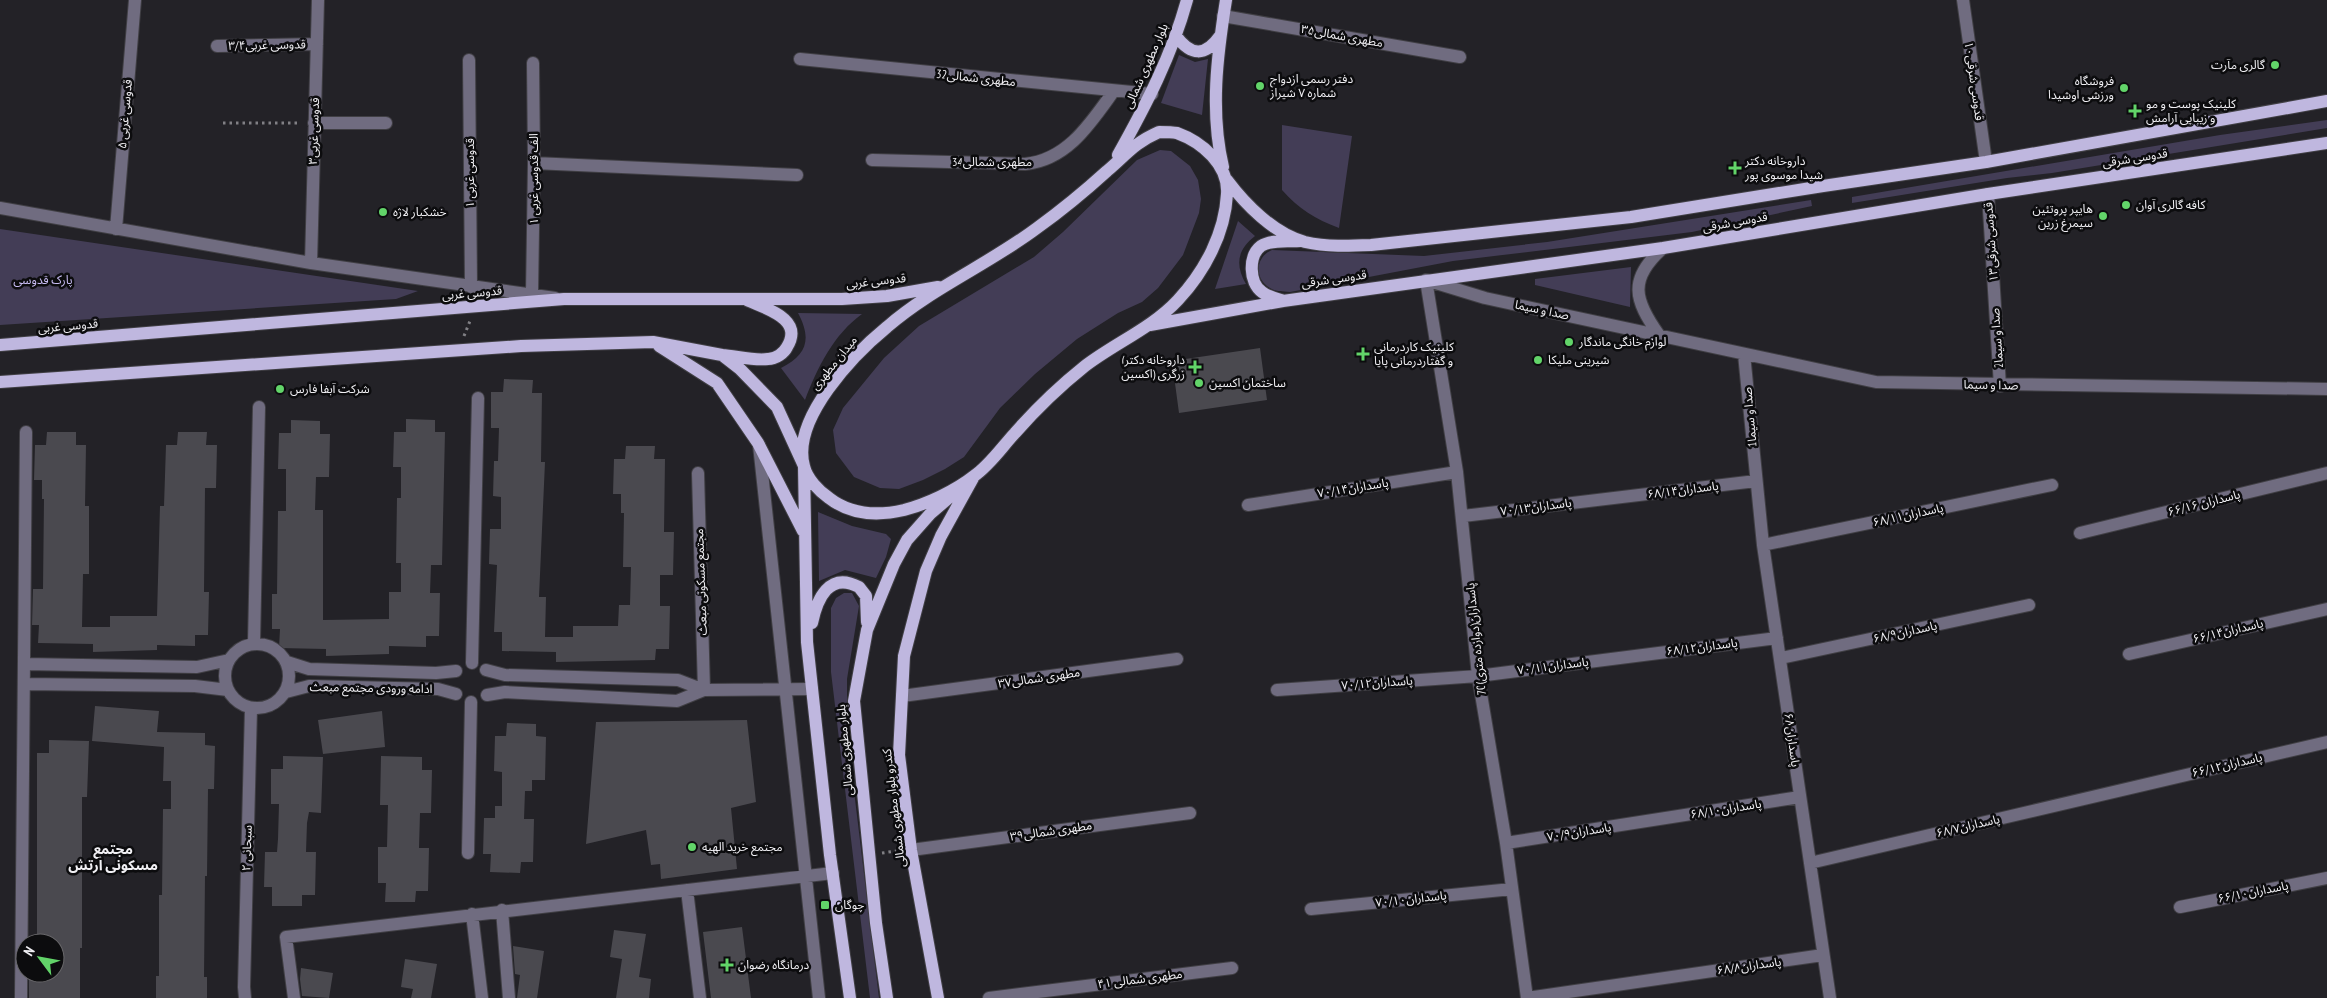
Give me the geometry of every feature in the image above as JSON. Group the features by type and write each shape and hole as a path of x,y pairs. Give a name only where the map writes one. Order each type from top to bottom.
{"main road":[{"name":"بلوار مطهرى شمالى","path":"1111,168 1152,94 1176,36 1187,0"},
{"path":"722,355 740,369 776,407 813,484 828,497 844,507 869,514 905,510 934,499 973,477 1030,416 1083,368 1125,338 1147,326 1177,301 1210,255 1222,227 1227,202 1225,175 1217,140 1215,119 1221,36 1226,0"},
{"path":"1176,36 1184,48 1198,52 1212,48 1221,36"},
{"name":"قدوسی شرقی","path":"1225,175 1245,204 1271,225 1303,242 1340,246 1371,245 1631,217 1986,162 2327,101"},
{"name":"میدان مطهری","path":"804,466 804,444 811,419 824,394 864,346 903,313 1034,231 1111,168 1139,141 1159,132 1176,133 1197,145 1216,160 1225,175"},
{"name":"قدوسی شرقی","path":"1147,326 1283,301 1663,248 1988,194 2327,143"},
{"path":"1283,301 1261,292 1254,282 1251,270 1255,252 1262,246 1274,242 1303,242"},
{"name":"قدوسی غربی","path":"0,345 564,299 842,299 887,296 946,285"},
{"path":"0,382 521,346 653,342 722,355 770,360 784,352 791,341 792,329 786,320 740,298"},
{"path":"653,342 717,383 758,443 805,534"},
{"name":"بلوار مطهری شمالی","path":"804,466 807,642 833,873 850,998"},
{"name":"بلوار مطهری شمالی","path":"887,998 876,923 854,701 867,630 894,564 907,540 930,514 973,477"},
{"name":"کندرو بلوار مطهری شمالی","path":"938,998 911,850 899,755 904,656 926,571 941,536 973,477"},
{"path":"807,642 816,604 830,585 840,582 859,587 866,596 867,630"}],"street":[{"name":"۵ قدوسی غربی","path":"116,228 135,0"},
{"name":"قدوسی غربی۳","path":"311,263 318,0"},
{"name":"قدوسی شرقی۱۰","path":"1962,0 1986,162"},
{"name":"مطهرى شمالى۳۵","path":"1224,16 1460,57"},
{"name":"قدوسی غربی۳/۴","path":"217,46 317,44"},
{"name":"۱ قدوسی غربی","path":"469,60 471,286"},
{"name":"32مطهرى شمالى","path":"800,60 1112,92 1152,94"},
{"name":"۱ الف قدوسی غربی","path":"532,294 533,63"},
{"name":"34مطهرى شمالى","path":"872,160 1025,164 1039,162 1061,152 1085,131 1112,92"},
{"path":"314,123 386,123"},
{"path":"534,163 797,175"},
{"name":"قدوسی شرقی۱۳","path":"1988,194 1994,290"},
{"path":"0,208 311,263 564,299"},
{"path":"1659,335 1646,317 1639,299 1639,279 1648,261 1663,248"},
{"name":"صدا و سیما","path":"1426,280 1484,298 1876,382 2000,386 2327,389"},
{"name":"70پاسداران(دوازده متری)","path":"1426,280 1457,472 1478,676 1506,843 1527,998"},
{"name":"2صدا و سیما","path":"1994,290 2000,386"},
{"name":"1صدا و سیما","path":"1744,354 1756,481"},
{"path":"472,663 478,398"},
{"path":"254,643 259,407"},
{"path":"21,998 26,432"},
{"path":"758,443 819,998"},
{"name":"پاسداران۷۰/۱۴","path":"1248,505 1457,472"},
{"name":"مجتمع مسکونی مبعث","path":"698,473 704,690"},
{"name":"پاسداران ۶۶/۱۶","path":"2080,533 2327,473"},
{"name":"پاسداران۶۸/۱۴","path":"1609,498 1756,481"},
{"name":"پاسداران۶۸","path":"1756,481 1763,545 1830,998"},
{"name":"پاسداران۶۸/۱۱","path":"1763,545 2052,485"},
{"name":"پاسداران۷۰/۱۳","path":"1463,516 1609,498"},
{"name":"پاسداران۶۸/۹","path":"1781,658 2028,605"},
{"name":"پاسداران۶۶/۱۴","path":"2129,654 2327,609"},
{"name":"پاسداران۶۸/۱۲","path":"1628,657 1777,638"},
{"path":"254,643 274,647 282,654 290,672 290,682 280,700 271,706 261,708 251,708 233,698 228,690 225,670 229,660 236,652 254,643"},
{"name":"پاسداران۷۰/۱۱","path":"1478,676 1628,657"},
{"name":"مطهرى شمالى۳۷","path":"902,696 1177,659"},
{"path":"24,664 197,667 229,660"},
{"path":"287,662 309,668 436,673 456,671"},
{"path":"704,690 677,701 505,692 487,695 482,699 471,702 465,701 456,694 452,682 456,671 472,663 486,670 506,675 678,680 704,690 812,689"},
{"path":"486,670 491,685 487,695"},
{"name":"پاسداران۷۰/۱۲","path":"1277,690 1478,676"},
{"path":"605,697 606,678"},
{"path":"24,684 195,686 228,690"},
{"name":"ادامه ورودی مجتمع مبعث","path":"286,692 308,686 438,689 456,694"},
{"path":"468,852 471,702"},
{"name":"سبحانی ۲","path":"243,994 251,708"},
{"name":"پاسداران۶۶/۱۲","path":"2126,789 2327,742"},
{"name":"پاسداران۶۸/۷","path":"1810,863 2126,789"},
{"name":"پاسداران۶۸/۱۰","path":"1653,820 1800,797"},
{"name":"مطهرى شمالى۳۹","path":"911,850 1190,813"},
{"name":"پاسداران۷۰/۹","path":"1506,843 1653,820"},
{"path":"294,998 286,937 502,910 833,873"},
{"name":"پاسداران۶۶/۱۰","path":"2180,907 2327,878"},
{"name":"پاسداران۷۰/۱۰","path":"1311,909 1512,889"},
{"path":"687,890 700,998"},
{"path":"502,910 509,998"},
{"path":"472,914 482,998"},
{"name":"پاسداران۶۸/۸","path":"1527,998 1824,955"},
{"name":"۴۱ مطهرى شمالى","path":"988,998 1232,968"}],"path":[{"path":"223,123 314,123"},
{"path":"458,350 476,306"}],"green space":[{"path":"1179,55 1195,62 1208,59 1202,115 1161,103"},
{"path":"2327,120 2327,128 2052,173 2007,178 1852,203 1852,197 2220,135"},
{"path":"1282,125 1352,136 1339,228 1308,213 1282,190"},
{"path":"1160,150 1171,151 1190,166 1198,180 1201,199 1199,213 1183,255 1158,288 1142,302 1118,313 1077,339 1035,374 1000,408 964,457 945,469 899,489 880,488 854,477 836,453 833,430 843,408 884,358 919,326 1034,257 1063,232 1137,160"},
{"path":"1811,200 1812,206 1692,232 1453,261 1290,292 1277,291 1270,288 1261,279 1259,274 1262,258 1272,250 1424,256 1547,242"},
{"path":"1238,221 1255,236 1241,252 1239,264 1246,284 1215,289"},
{"name":"پارک قدوسی","path":"0,229 418,291 396,299 0,325"},
{"path":"1631,267 1630,307 1535,285 1535,279"},
{"path":"798,313 862,314 843,331 828,352 805,400 781,368 797,358 804,345 805,331"},
{"path":"818,512 852,526 886,534 891,539 886,557 876,578 845,570 819,581"},
{"path":"844,593 852,593 859,606 847,679 847,733 879,998 870,998 831,672 831,608 836,598"}],"building":[{"path":"1260,348 1267,400 1179,413 1172,361"},
{"path":"504,379 533,380 532,393 542,393 541,462 545,462 539,597 546,597 545,637 573,637 573,626 618,626 619,605 630,605 631,567 623,567 624,513 621,513 621,494 613,494 614,459 625,459 626,446 655,446 654,459 665,459 664,532 674,532 673,575 660,575 660,606 670,606 669,649 656,649 655,660 556,662 556,652 502,651 502,632 494,632 497,565 489,564 490,529 501,529 501,497 493,496 494,461 498,461 499,428 491,428 491,392 503,392"},
{"path":"406,419 435,420 435,432 445,432 442,565 431,565 430,593 440,593 439,636 426,636 426,647 389,646 389,654 326,656 326,649 279,648 280,629 272,629 272,594 277,594 278,511 286,511 286,469 278,469 279,433 291,433 291,420 320,421 320,434 330,434 329,477 316,477 315,510 323,510 323,620 389,619 389,592 401,592 401,563 396,563 397,498 401,498 401,467 393,467 394,432 406,432"},
{"path":"47,432 76,432 76,445 86,445 85,506 89,506 89,574 83,574 82,627 110,627 110,616 157,616 160,506 164,506 166,445 177,445 178,432 207,432 206,445 217,445 216,488 205,488 204,592 209,592 208,635 195,635 195,646 157,645 157,650 93,652 93,644 38,643 39,625 32,625 33,589 43,589 44,499 42,499 42,480 34,480 35,445 46,445"},
{"path":"95,706 159,711 157,732 205,733 205,745 215,746 214,789 208,789 207,876 205,876 204,977 207,977 207,998 156,998 156,976 159,976 159,895 162,895 163,809 171,809 171,781 163,781 164,747 92,741"},
{"path":"382,711 385,747 323,754 318,720"},
{"path":"747,720 756,802 731,808 737,869 661,879 660,864 651,865 646,830 586,844 596,722"},
{"path":"507,723 536,724 536,736 546,737 545,780 532,780 532,791 525,791 524,819 534,819 533,862 521,862 520,873 490,872 491,854 483,854 484,818 495,818 495,806 502,806 502,772 494,771 495,736 506,736"},
{"path":"49,740 89,741 87,797 82,797 82,948 80,948 80,998 29,998 29,983 65,983 65,933 37,933 37,753 49,753"},
{"path":"283,756 323,757 321,813 309,812 307,823 306,852 316,852 315,895 302,895 302,906 272,906 272,887 264,887 265,852 277,852 278,839 279,804 271,804 271,769 283,769"},
{"path":"381,756 422,757 422,770 432,770 431,813 420,813 419,848 429,848 428,891 416,891 415,902 385,902 386,883 378,883 378,847 387,847 388,805 380,805"},
{"name":"درمانگاه رضوان","path":"742,927 751,998 711,998 703,932"},
{"path":"614,930 646,934 639,977 651,979 649,998 616,998 622,959 610,957"},
{"path":"513,946 544,951 537,998 517,998 520,975 515,974"},
{"path":"405,959 437,964 431,998 411,998 413,989 401,987"},
{"path":"301,968 333,973 329,998 302,996"}],"place":[{"name":"گالری مآرت","path":"2275,65"},
{"name":"دفتر رسمی ازدواج شماره ۷ شیراز","path":"1260,86"},
{"name":"فروشگاه ورزشی اوشیدا","path":"2124,88"},
{"name":"کلینیک پوست و مو و زیبایی آرامش","path":"2135,111"},
{"name":"داروخانه دکتر شیدا موسوی پور","path":"1735,168"},
{"name":"کافه گالری آوان","path":"2126,205"},
{"name":"خشکبار لاژه","path":"383,212"},
{"name":"هایپر پروتئین سیمرغ زرین","path":"2103,216"},
{"name":"لوازم خانگی ماندگار","path":"1569,342"},
{"name":"کلینیک کاردرمانی و گفتاردرمانی پایا","path":"1363,354"},
{"name":"شیرینى ملیکا","path":"1538,360"},
{"name":"(داروخانه دکتر زرگری (اکسین","path":"1195,367"},
{"name":"ساختمان اکسین","path":"1199,383"},
{"name":"شرکت آبفا فارس","path":"280,389"},
{"name":"مجتمع خرید الهیه","path":"692,847"},
{"name":"چوگان","path":"825,905"},
{"name":"درمانگاه رضوان","path":"727,965"}],"district":[{"name":"مجتمع مسکونی ارتش","path":"113,858"}]}
